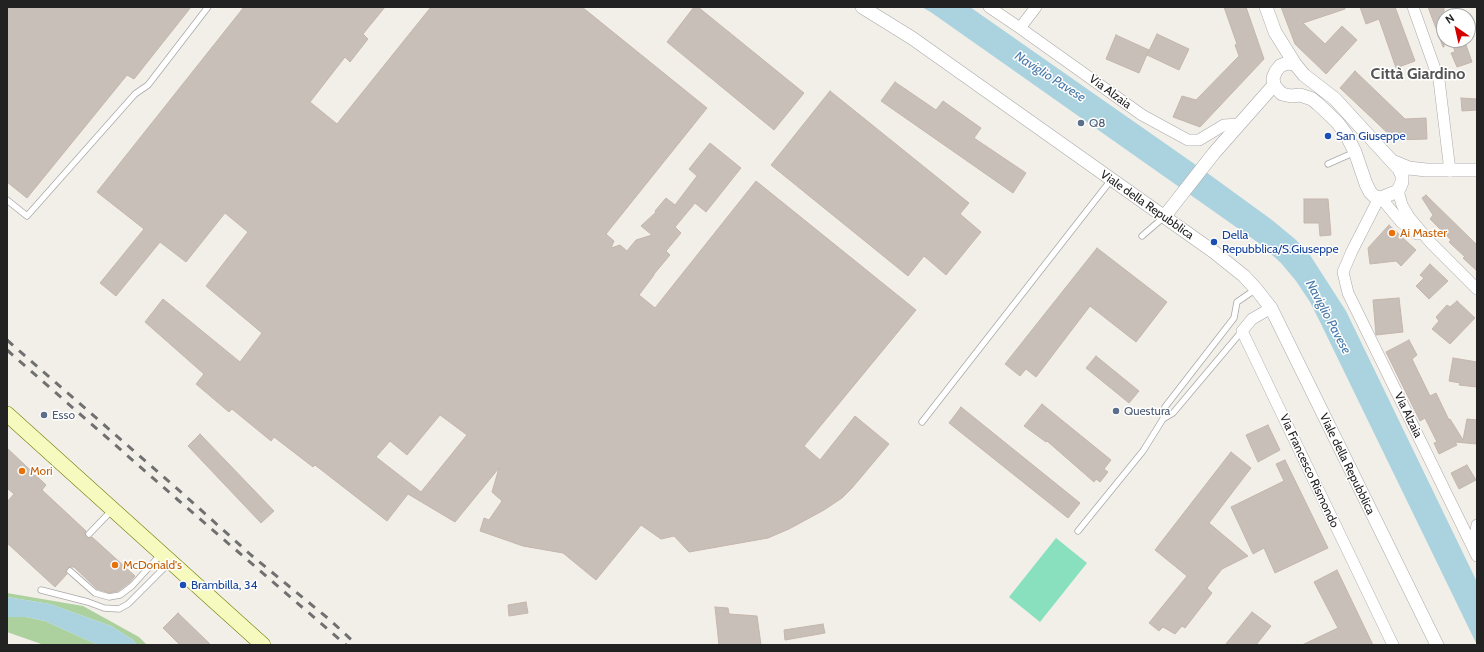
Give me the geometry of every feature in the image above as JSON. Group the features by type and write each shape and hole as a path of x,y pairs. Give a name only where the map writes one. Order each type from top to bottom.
{"main road":[{"path":"7,414 112,510 264,645"}],"street":[{"name":"Viale della Repubblica","path":"862,7 919,43 1214,252 1244,276 1256,289 1271,308 1437,645"},
{"name":"Via Alzaia","path":"989,7 1142,115 1188,140 1200,140 1224,125 1239,124"},
{"path":"1020,28 1036,7"},
{"path":"1266,7 1275,32 1280,66"},
{"path":"1414,7 1439,80 1450,171"},
{"path":"1275,32 1295,64 1304,75 1335,99 1399,169 1402,175 1400,187 1402,205 1409,217 1430,242 1477,289"},
{"path":"1295,64 1287,63 1280,66 1273,78 1274,85 1282,94 1291,96 1300,95 1312,99 1337,122 1346,134 1355,152 1370,192 1380,198 1401,222 1430,242"},
{"path":"1164,217 1209,158 1274,85"},
{"path":"1392,162 1409,168 1426,170 1477,170"},
{"path":"1380,198 1426,170"},
{"name":"Via Alzaia","path":"1380,198 1352,251 1343,272 1348,293 1476,550"},
{"path":"1242,331 1252,319 1271,308"},
{"name":"Via Francesco Rismondo","path":"1242,331 1393,645"},
{"path":"1476,550 1477,525"}],"lane":[{"path":"7,200 27,216 134,94 148,85 208,7"},
{"path":"1328,164 1355,152"},
{"path":"922,422 1111,180"},
{"path":"1142,236 1164,217"},
{"path":"1078,531 1143,451 1163,419 1165,407 1209,348 1234,318 1237,302 1256,289"},
{"path":"1163,419 1173,413 1242,331"},
{"path":"90,534 112,510"},
{"path":"70,571 95,593 108,597 120,595 166,557"},
{"path":"41,590 88,602 104,608 119,608 128,604 166,557"}],"green space":[{"path":"1056,538 1087,563 1040,622 1009,597"},
{"path":"7,593 83,606 139,637 147,645 137,645 133,640 111,626 50,604 7,597"},
{"path":"7,617 26,617 45,621 98,645 44,645 7,632"}],"water":[{"name":"Naviglio Pavese","path":"922,7 970,7 1272,220 1295,239 1310,255 1346,311 1477,582 1477,645 1310,302 1296,281 1281,263 1260,244"},
{"path":"7,597 50,604 111,626 133,640 137,645 98,645 45,621 26,617 7,617"}],"building":[{"path":"7,7 191,7 134,79 127,75 27,198 7,182"},
{"path":"244,7 385,7 363,34 368,39 350,62 345,57 310,102 337,124 431,7 582,7 707,108 606,234 614,241 611,248 620,245 627,251 636,240 652,235 641,226 656,212 655,211 666,198 675,205 697,176 689,169 710,143 741,168 706,212 695,203 675,227 681,233 666,251 670,255 639,295 655,308 756,181 916,310 804,446 820,460 855,416 889,444 842,498 824,510 789,529 768,538 689,552 674,536 661,539 641,525 596,580 563,553 523,546 480,531 484,518 489,520 502,501 492,492 499,468 455,522 408,494 387,521 315,465 313,467 274,437 271,441 232,409 229,412 196,384 204,374 145,322 163,299 240,362 262,333 206,286 248,232 225,213 186,262 160,242 116,296 100,283 144,229 97,192","holes":["440,415 467,435 421,492 376,457 390,441 407,455"]},
{"path":"694,7 698,7 804,93 774,130 667,42"},
{"path":"1224,7 1246,7 1264,59 1200,127 1173,117 1182,96 1196,100 1239,56 1235,45 1237,44"},
{"path":"1281,7 1345,7 1345,9 1303,23 1325,44 1342,26 1357,40 1326,74 1295,44"},
{"path":"1360,7 1395,7 1415,61 1396,68 1379,19 1366,24"},
{"path":"1428,7 1444,7 1436,8 1436,28"},
{"path":"1157,34 1189,49 1179,70 1147,55"},
{"path":"1116,35 1149,50 1139,73 1106,59"},
{"path":"1454,48 1467,48 1472,62 1457,67 1451,53 1455,52"},
{"path":"1355,71 1405,119 1426,118 1427,139 1395,140 1340,88"},
{"path":"895,82 936,110 943,101 981,128 974,138 1026,173 1013,193 881,101"},
{"path":"830,91 969,203 960,214 981,232 946,275 924,256 908,276 771,165"},
{"path":"1461,98 1477,99 1477,110 1462,111"},
{"path":"1426,195 1477,245 1477,271 1463,258 1465,257 1449,242 1451,240 1430,219 1433,215 1422,198"},
{"path":"1304,199 1328,199 1331,235 1320,236 1319,223 1304,223"},
{"path":"1389,225 1416,250 1401,266 1396,261 1370,264 1368,248"},
{"path":"1097,248 1167,302 1136,342 1090,306 1036,377 1026,369 1020,376 1005,364"},
{"path":"1430,264 1448,281 1429,299 1416,286 1424,278 1420,275"},
{"path":"1399,298 1403,332 1376,335 1373,300"},
{"path":"1457,301 1475,318 1450,344 1432,329 1439,321 1436,317 1447,305 1450,307"},
{"path":"1409,340 1417,355 1412,359 1430,396 1436,393 1449,420 1450,419 1463,440 1467,419 1477,420 1477,444 1455,442 1457,445 1439,454 1434,443 1437,442 1425,418 1420,421 1386,352"},
{"path":"1096,356 1139,391 1129,403 1086,368"},
{"path":"1453,358 1477,362 1477,387 1459,385 1460,383 1449,381"},
{"path":"1042,404 1111,460 1104,469 1108,472 1100,482 1096,479 1094,482 1047,441 1046,442 1024,426"},
{"path":"961,407 1080,503 1068,518 949,423"},
{"path":"1268,425 1280,450 1258,462 1246,435"},
{"path":"200,434 274,511 261,523 188,446"},
{"path":"7,448 46,485 42,490 86,531 86,537 92,537 135,576 129,583 118,591 109,593 97,589 74,567 70,567 67,569 67,574 55,587 7,543 7,502 14,494 7,488"},
{"path":"1231,452 1251,468 1209,523 1248,556 1222,569 1207,588 1212,593 1185,628 1182,626 1175,634 1163,627 1159,631 1149,623 1187,576 1155,550"},
{"path":"1285,460 1328,548 1275,573 1264,548 1253,554 1231,507 1284,481 1276,464"},
{"path":"1467,465 1476,480 1459,489 1451,473"},
{"path":"1337,570 1373,645 1302,645 1338,628 1314,582"},
{"path":"526,602 528,613 509,616 508,605"},
{"path":"715,607 728,608 729,614 757,616 761,645 719,645"},
{"path":"1252,612 1271,626 1256,645 1225,645"},
{"path":"178,613 211,645 180,645 163,628"},
{"path":"823,624 825,633 785,640 784,630"}],"railway":[{"path":"7,340 251,555 330,620 357,645"},
{"path":"7,350 346,645"}],"place":[{"name":"Q8","path":"1081,123"},
{"name":"San Giuseppe","path":"1328,136"},
{"name":"Ai Master","path":"1392,233"},
{"name":"Della Repubblica/S.Giuseppe","path":"1214,242"},
{"name":"Questura","path":"1116,411"},
{"name":"Esso","path":"44,415"},
{"name":"Mori","path":"22,471"},
{"name":"McDonald's","path":"115,565"},
{"name":"Brambilla, 34","path":"183,585"}],"district":[{"name":"Città Giardino","path":"1418,74"}]}
